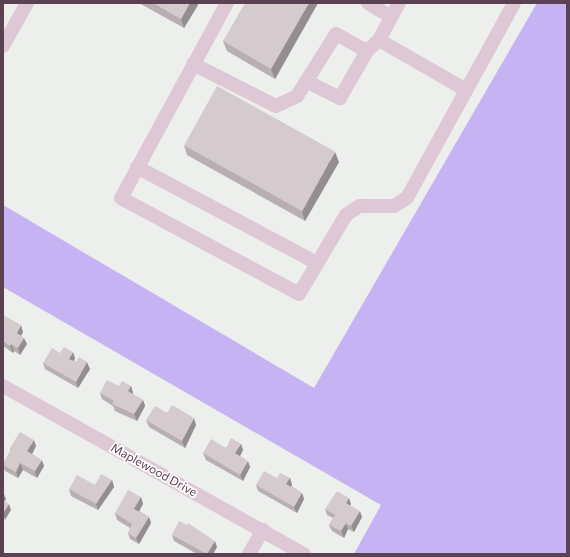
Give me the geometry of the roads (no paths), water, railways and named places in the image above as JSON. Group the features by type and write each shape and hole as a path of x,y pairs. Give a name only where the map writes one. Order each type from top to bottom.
{"street":[{"path":"3,46 27,3"},
{"path":"227,3 137,167 122,198 299,294 346,215 360,206 394,206 407,198 514,3"},
{"path":"368,3 391,17"},
{"path":"308,82 340,98 367,51 379,40 399,3"},
{"path":"193,64 276,106 297,96 308,82 336,34 367,51"},
{"path":"379,40 466,90"},
{"path":"137,167 317,263"},
{"name":"Maplewood Drive","path":"5,391 263,530 304,554"},
{"path":"249,554 263,530"}]}
